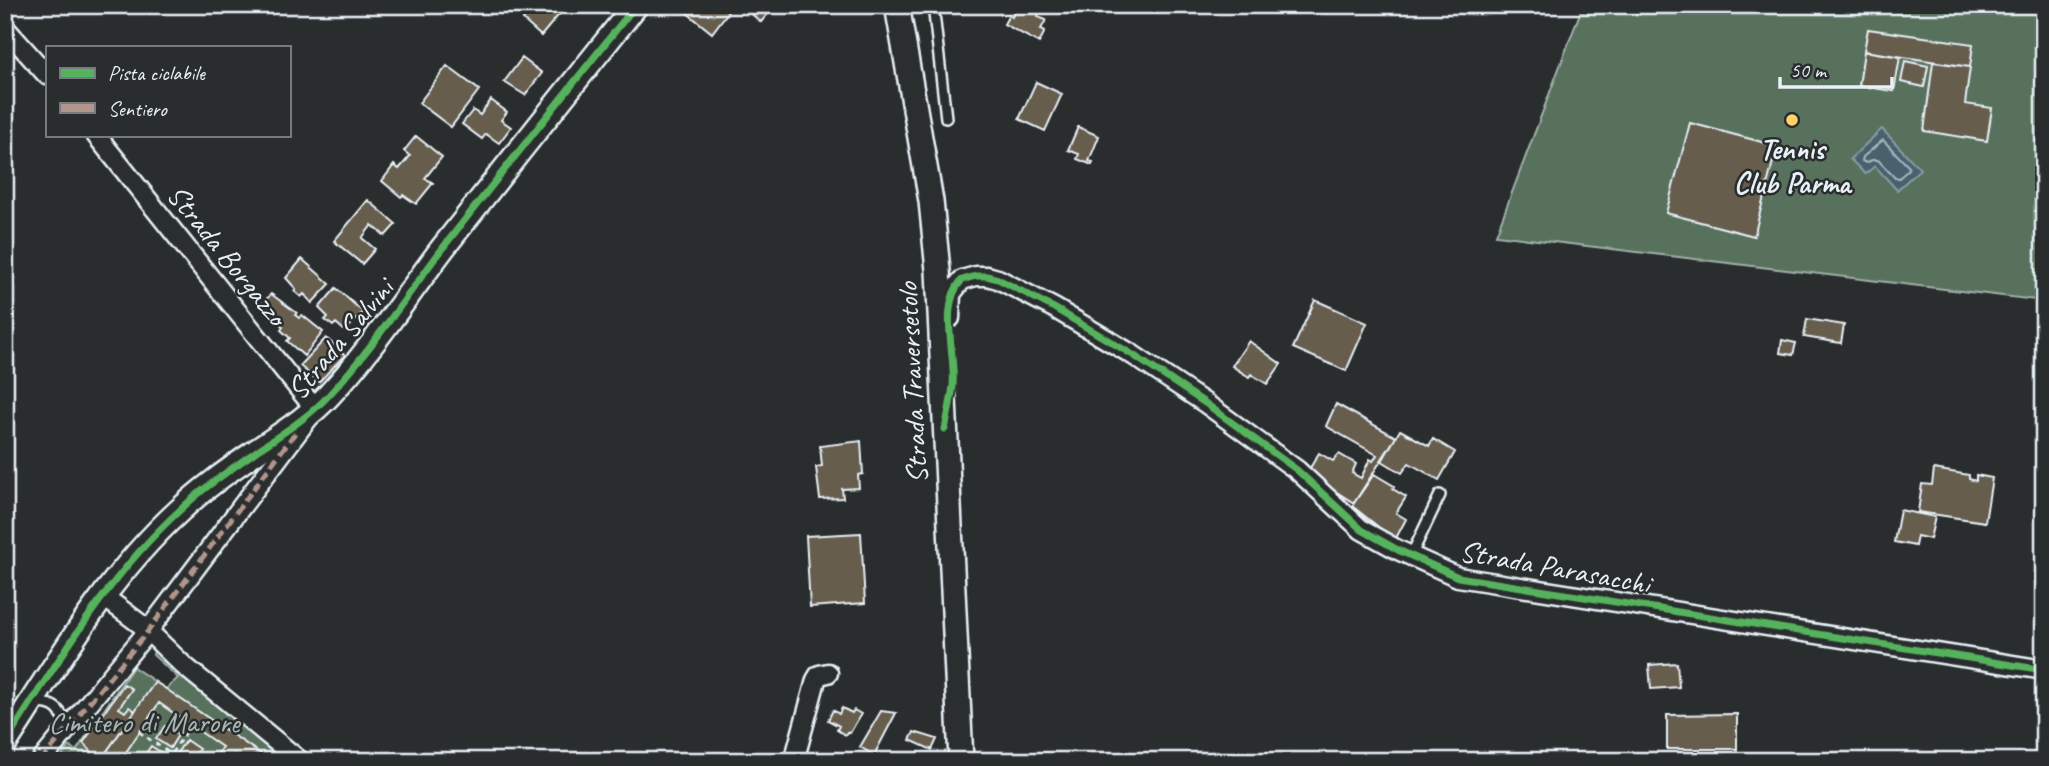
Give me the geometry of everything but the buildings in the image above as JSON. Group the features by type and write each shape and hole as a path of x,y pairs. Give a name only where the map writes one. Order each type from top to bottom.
{"street":[{"name":"Strada Salvini","path":"5,743 103,596 140,551 181,509 316,409 354,367 471,212 636,5"},
{"name":"Strada Traversetolo","path":"897,5 933,214 938,270 961,761"},
{"path":"5,28 46,74"},
{"name":"Strada Borgazzo","path":"97,136 316,409"},
{"name":"Strada Parasacchi","path":"945,429 953,385 951,294 962,280 987,276 1054,308 1143,362 1297,470 1362,530 1458,578 2044,670"},
{"path":"61,737 148,631 316,409"},
{"path":"103,596 300,761"},
{"path":"794,761 816,680 819,675 828,673"}],"lane":[{"path":"933,5 946,118"},
{"path":"1411,556 1440,495"},
{"path":"26,711 42,703 57,708 65,724 61,737 41,761"}],"path":[{"path":"166,761 191,725"},
{"path":"139,732 181,761"}],"green space":[{"name":"Tennis Club Parma","path":"1583,5 2044,5 2044,301 1496,235"},
{"name":"Cimitero di Marore","path":"154,650 294,761 59,761 69,746 76,751 133,667 166,689 178,678 153,655"}],"water":[{"path":"1882,129 1920,169 1897,190 1875,166 1865,174 1850,159"}],"marked path":[{"path":"41,761 148,631 298,429"}],"cycle path":[{"path":"5,743 64,651 129,564 198,494 295,424 329,395 636,5"},
{"path":"945,429 953,386 949,316 951,302 962,280 987,276 1054,308 1133,355 1205,403 1297,470 1362,530 1398,550 1458,577 2044,670"}],"place":[{"name":"Tennis Club Parma","path":"1792,120"}]}
